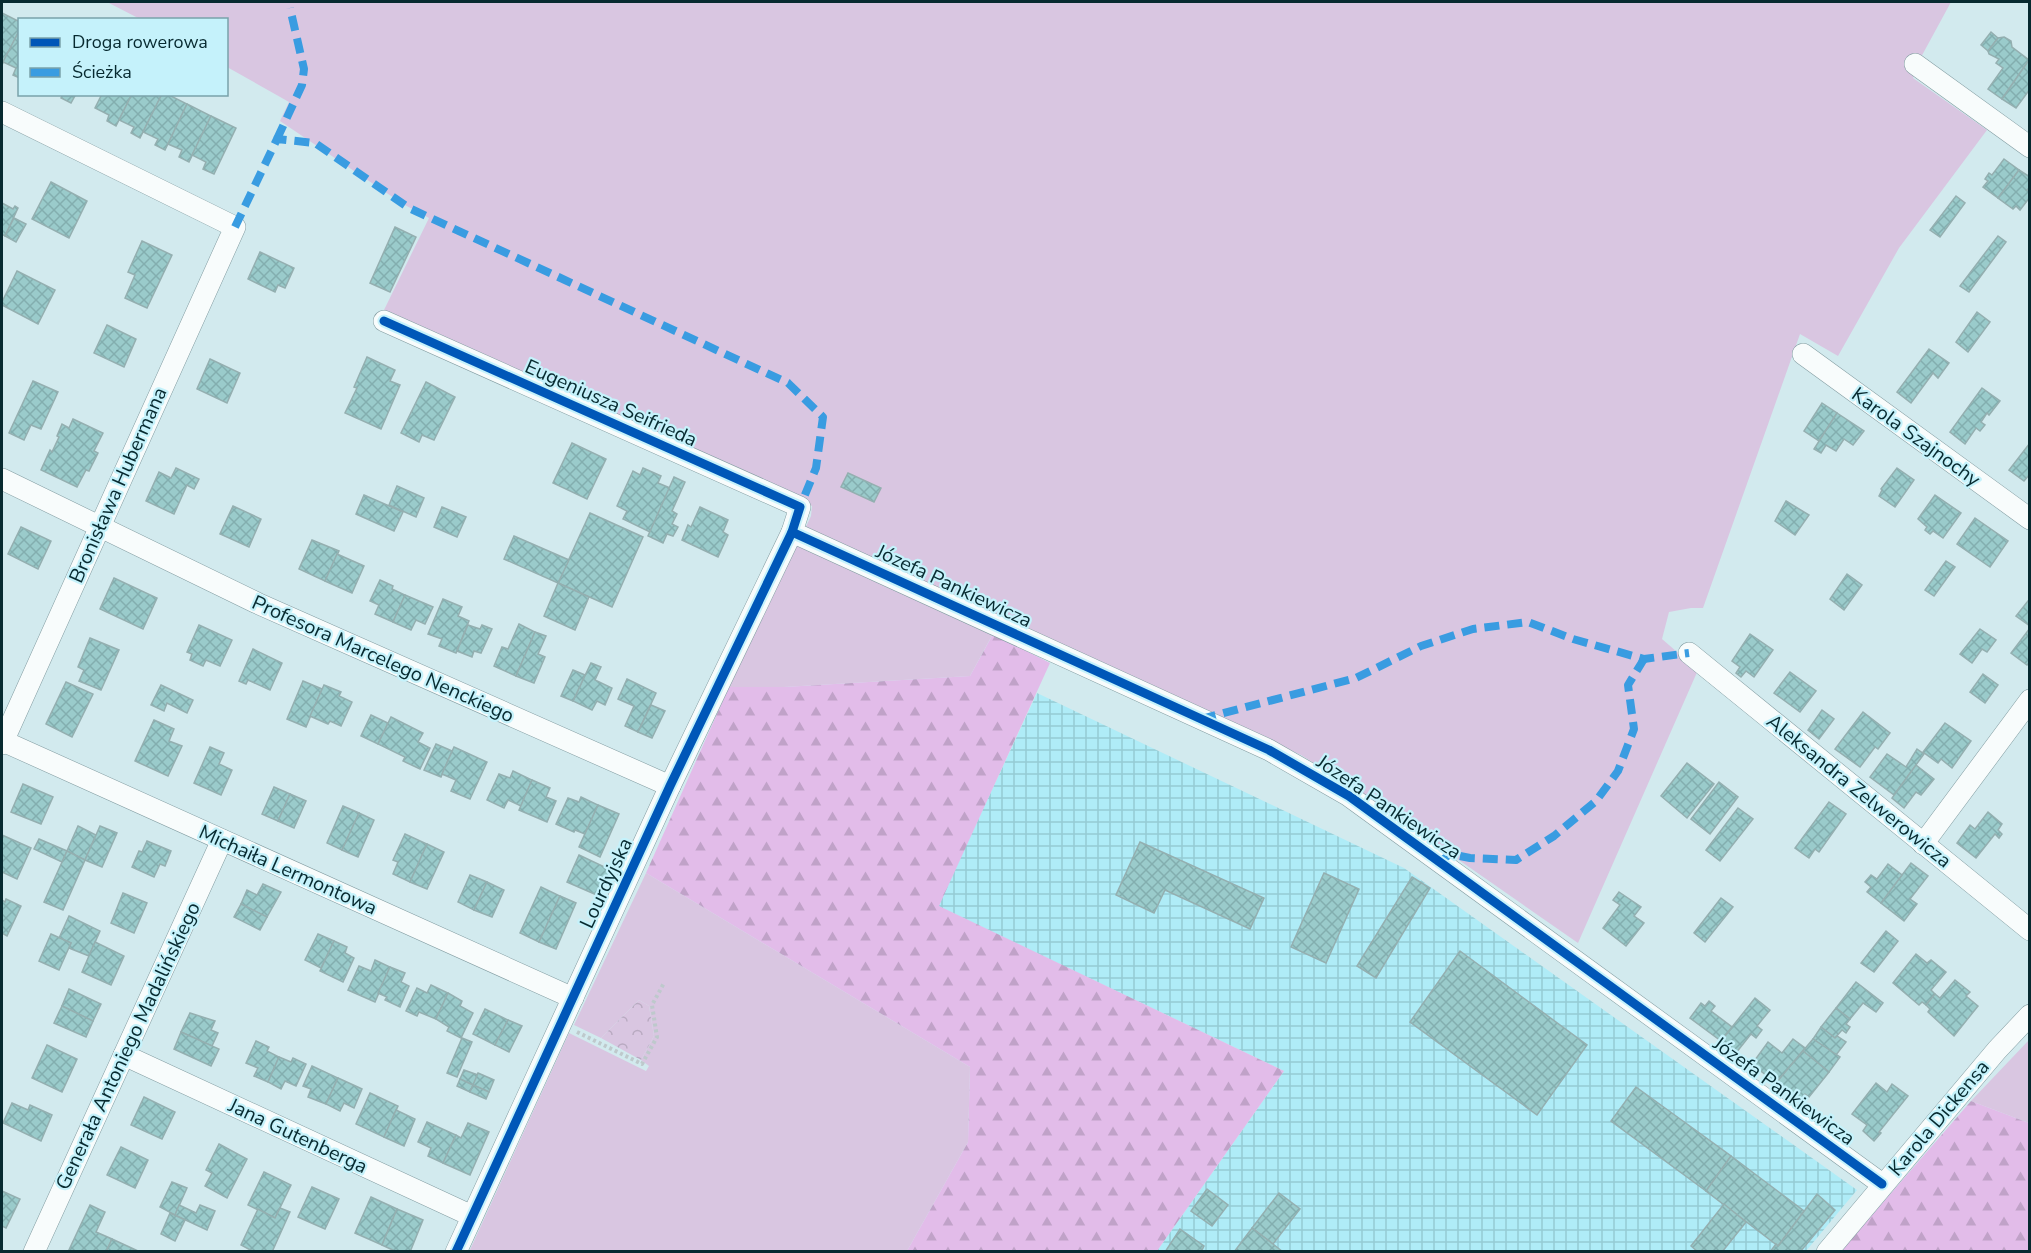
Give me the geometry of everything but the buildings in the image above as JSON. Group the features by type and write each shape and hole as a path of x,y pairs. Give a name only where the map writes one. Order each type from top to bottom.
{"street":[{"path":"1915,64 2030,147"},
{"name":"Bronisława Hubermana","path":"2,112 235,227 98,526 2,743"},
{"name":"Eugeniusza Seifrieda","path":"384,321 800,507 792,531"},
{"name":"Karola Szajnochy","path":"1803,354 2030,519"},
{"name":"Profesora Marcelego Nenckiego","path":"2,479 257,603 670,786"},
{"name":"Lourdyjska","path":"456,1251 670,786 792,531"},
{"name":"Józefa Pankiewicza","path":"792,531 1269,750 1349,796 1882,1184"},
{"name":"Aleksandra Zelwerowicza","path":"1689,653 2030,930"},
{"path":"1923,844 2030,700"},
{"name":"Michaiła Lermontowa","path":"2,743 573,998"},
{"name":"Generała Antoniego Madalińskiego","path":"34,1251 222,840"},
{"name":"Karola Dickensa","path":"1827,1251 1997,1050 2030,1015"},
{"name":"Jana Gutenberga","path":"124,1055 472,1216"}],"path":[{"path":"561,1025 642,1064 657,1037 652,1005 664,983"}],"shaded area":[{"path":"1037,693 1404,868 1857,1190 1806,1251 1157,1251 1284,1071 938,906"}],"green space":[{"path":"107,2 1951,2 1920,59 1913,78 1987,130 1899,248 1838,356 1800,334 1703,608 1669,612 1662,639 1698,670 1578,943 1377,803 1301,755 1002,617 970,676 784,687 729,687 811,516 812,506 384,310 429,218 403,204 280,121 289,102 228,68 228,18 138,18"},
{"path":"993,634 1050,663 939,906 1284,1071 1157,1251 907,1251 968,1142 970,1067 646,873 729,687 784,687 970,676"},
{"path":"646,873 970,1067 968,1142 907,1251 469,1252 569,1033 646,1071 649,1066 641,1060 654,1036 649,1006 639,1000 601,1038 574,1025"},
{"path":"639,1000 649,1006 654,1036 641,1060 601,1038"},
{"path":"2029,1040 2029,1123 1971,1101"},
{"path":"1971,1101 2029,1123 2029,1251 1840,1252"}],"marked path":[{"path":"277,139 302,85 304,69 290,8"},
{"path":"235,227 277,139 315,143 409,208 788,383 823,417 816,468 800,507"},
{"path":"1201,719 1356,678 1421,646 1473,629 1528,622 1573,639 1644,659 1689,653"},
{"path":"1440,862 1450,854 1470,858 1516,860 1554,836 1596,801 1618,771 1634,729 1628,685 1644,659"}],"cycle path":[{"path":"384,321 800,507 792,532 670,786 456,1252"},
{"path":"792,532 1269,750 1349,796 1882,1184"}]}
